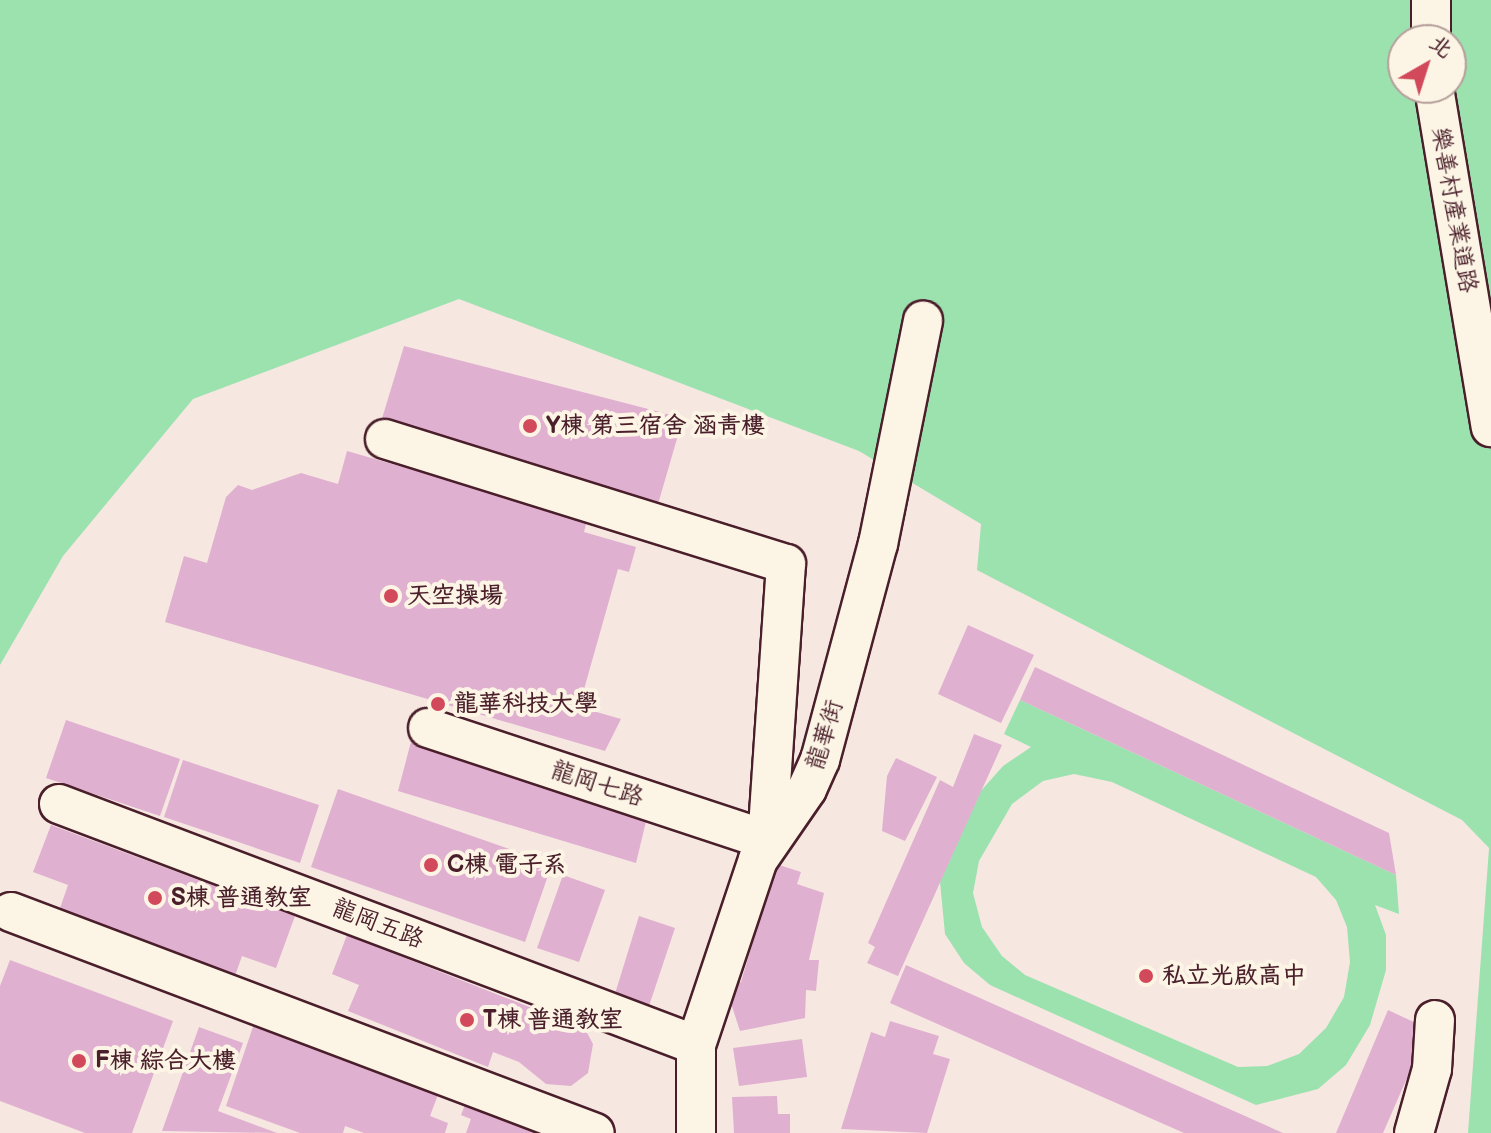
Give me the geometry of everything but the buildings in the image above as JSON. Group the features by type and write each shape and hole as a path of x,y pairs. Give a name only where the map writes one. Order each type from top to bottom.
{"street":[{"path":"1431,0 1431,24"},
{"name":"樂善村產業道路","path":"1437,104 1491,427"},
{"name":"龍華街","path":"696,1133 696,1045 767,840 807,789 820,760 878,544 923,320"},
{"path":"385,439 786,564 767,840"},
{"name":"龍岡七路","path":"428,728 767,840"},
{"name":"龍岡五路","path":"59,804 696,1045"},
{"path":"11,912 595,1133"},
{"path":"1414,1133 1432,1069 1435,1020"}],"green space":[{"path":"0,0 1491,0 1491,1133 1468,1133 1489,848 1462,820 977,570 981,524 859,451 459,299 193,399 63,556 0,665"},
{"path":"1020,700 1396,875 1399,914 1375,905 1386,935 1386,970 1370,1025 1346,1065 1318,1089 1256,1105 990,985 964,963 945,934 940,882 980,792 1003,766 1031,747 1004,734","holes":["1074,774 1112,782 1316,877 1336,900 1347,927 1350,962 1344,997 1326,1028 1299,1054 1267,1066 1238,1067 1025,975 1002,956 982,927 973,893 979,861 1012,804 1043,781"]}],"place":[{"name":"Y棟 第三宿舍 涵青樓","path":"530,426"},
{"name":"天空操場","path":"391,596"},
{"name":"龍華科技大學","path":"438,704"},
{"name":"C棟 電子系","path":"431,865"},
{"name":"S棟 普通教室","path":"155,898"},
{"name":"私立光啟高中","path":"1146,976"},
{"name":"T棟 普通教室","path":"467,1020"},
{"name":"F棟 綜合大樓","path":"79,1061"}]}
